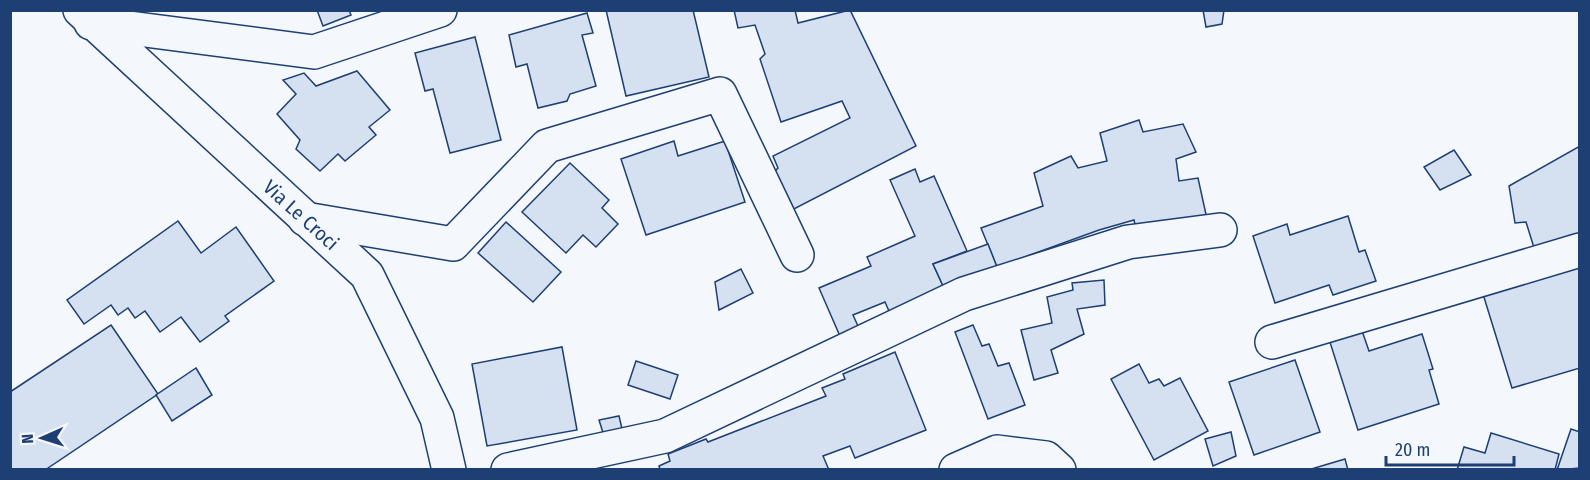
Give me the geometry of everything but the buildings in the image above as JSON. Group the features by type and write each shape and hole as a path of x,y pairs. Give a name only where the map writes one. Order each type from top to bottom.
{"street":[{"path":"86,17 314,52 440,10"},
{"name":"Via Le Croci","path":"86,17 367,275 437,418 449,470"},
{"path":"305,219 453,244 546,146 720,94 797,255"},
{"path":"508,470 665,436 964,294 1128,242 1220,230"},
{"path":"1272,342 1580,250"},
{"path":"956,470 997,452 1046,458 1059,470"}]}
